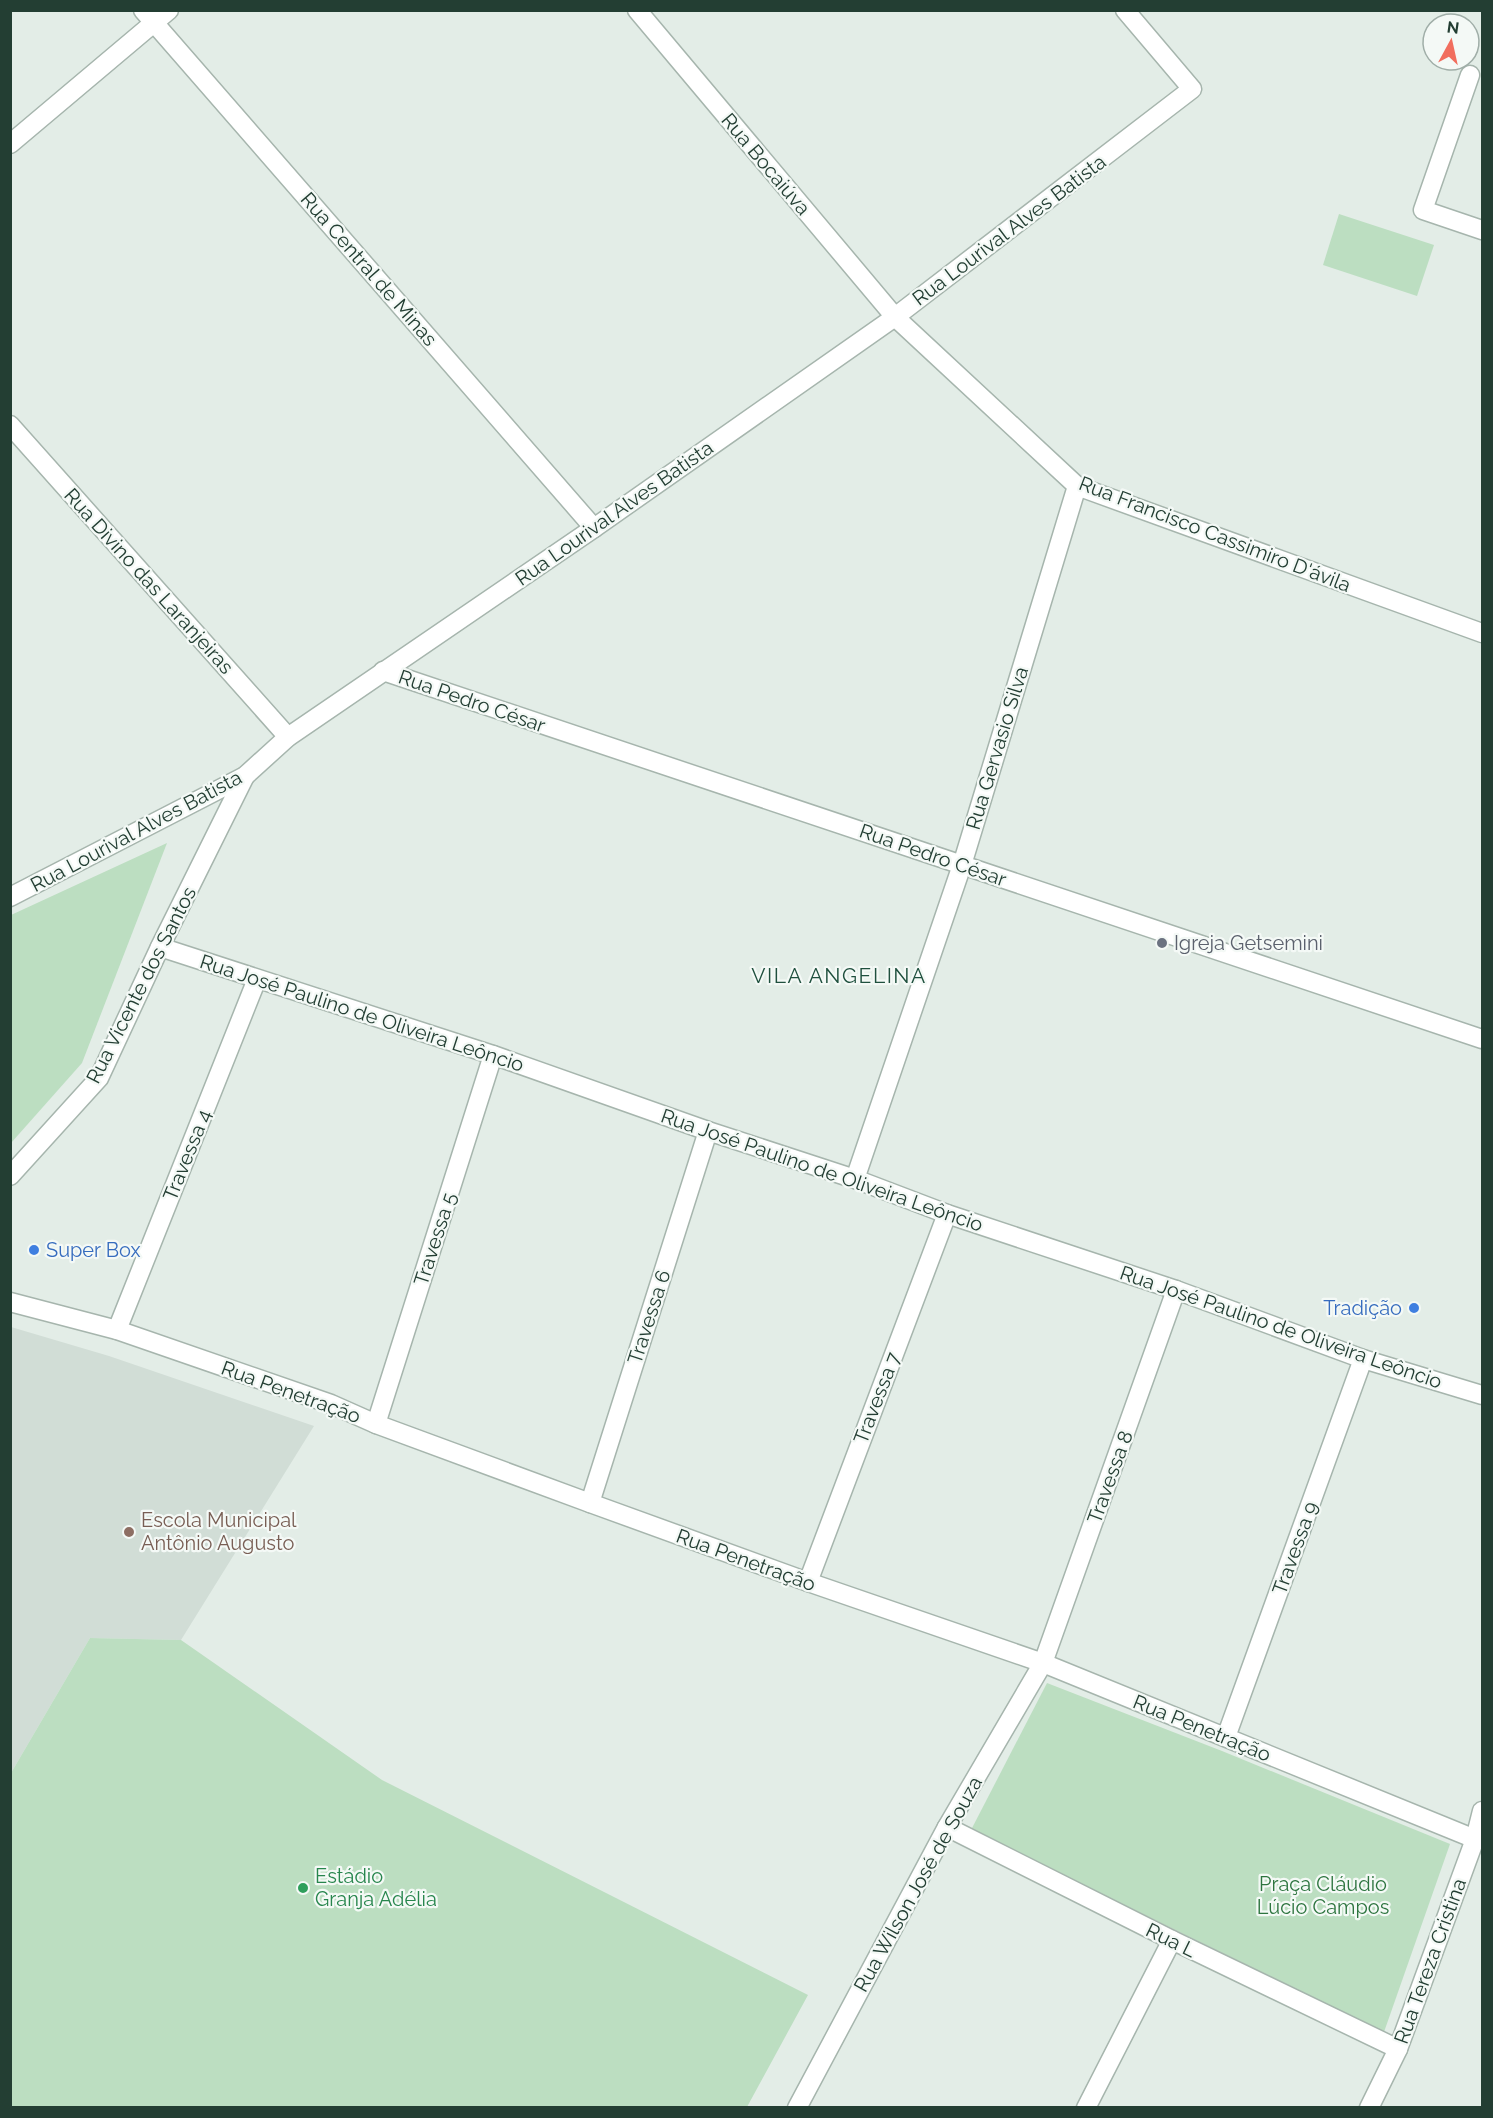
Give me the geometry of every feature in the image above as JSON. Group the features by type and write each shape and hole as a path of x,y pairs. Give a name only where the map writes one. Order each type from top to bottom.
{"street":[{"path":"10,144 149,17 169,10"},
{"name":"Rua Bocaiúva","path":"637,10 896,317"},
{"name":"Rua Lourival Alves Batista","path":"10,897 245,776 288,737 594,528 896,317 1192,89 1125,10"},
{"name":"Rua Central de Minas","path":"149,17 594,528"},
{"path":"1470,75 1423,210 1482,230"},
{"name":"Rua Francisco Cassimiro D'ávila","path":"896,317 1077,486 1482,633"},
{"name":"Rua Divino das Laranjeiras","path":"10,425 288,737"},
{"name":"Rua Gervasio Silva","path":"855,1179 962,865 1077,486"},
{"name":"Rua Pedro César","path":"383,671 1482,1039"},
{"name":"Rua Vicente dos Santos","path":"10,1176 99,1078 160,947 245,776"},
{"name":"Rua José Paulino de Oliveira Leôncio","path":"160,947 493,1055 708,1131 855,1179 947,1214 1176,1290 1363,1359 1482,1395"},
{"name":"Travessa 4","path":"117,1330 257,980"},
{"name":"Travessa 5","path":"376,1424 493,1055"},
{"name":"Travessa 6","path":"590,1503 708,1131"},
{"name":"Travessa 7","path":"808,1582 947,1214"},
{"name":"Travessa 8","path":"1043,1664 1176,1290"},
{"name":"Rua Penetração","path":"10,1302 117,1330 331,1404 376,1424 590,1503 1043,1664 1475,1839"},
{"name":"Travessa 9","path":"1226,1737 1363,1359"},
{"name":"Rua Wilson José de Souza","path":"797,2108 946,1827 1043,1664"},
{"name":"Rua Tereza Cristina","path":"1369,2108 1398,2049 1475,1839 1482,1811"},
{"name":"Rua L","path":"946,1827 1398,2049"},
{"path":"1086,2108 1172,1940"}],"shaded area":[{"name":"Escola Municipal Antônio Augusto","path":"11,1327 109,1356 314,1426 181,1640 90,1638 11,1773"}],"green space":[{"path":"1339,214 1434,245 1417,296 1323,265"},
{"path":"167,843 82,1063 11,1143 11,915"},
{"name":"Estádio Granja Adélia","path":"90,1638 181,1640 382,1780 808,1995 747,2107 11,2107 11,1773"},
{"name":"Praça Cláudio Lúcio Campos","path":"1047,1683 1450,1844 1384,2032 971,1830"}],"place":[{"name":"Igreja Getsemini","path":"1162,943"},
{"name":"Super Box","path":"34,1250"},
{"name":"Tradição","path":"1414,1308"},
{"name":"Escola Municipal Antônio Augusto","path":"129,1532"},
{"name":"Estádio Granja Adélia","path":"303,1888"}],"district":[{"name":"VILA ANGELINA","path":"839,975"}]}
